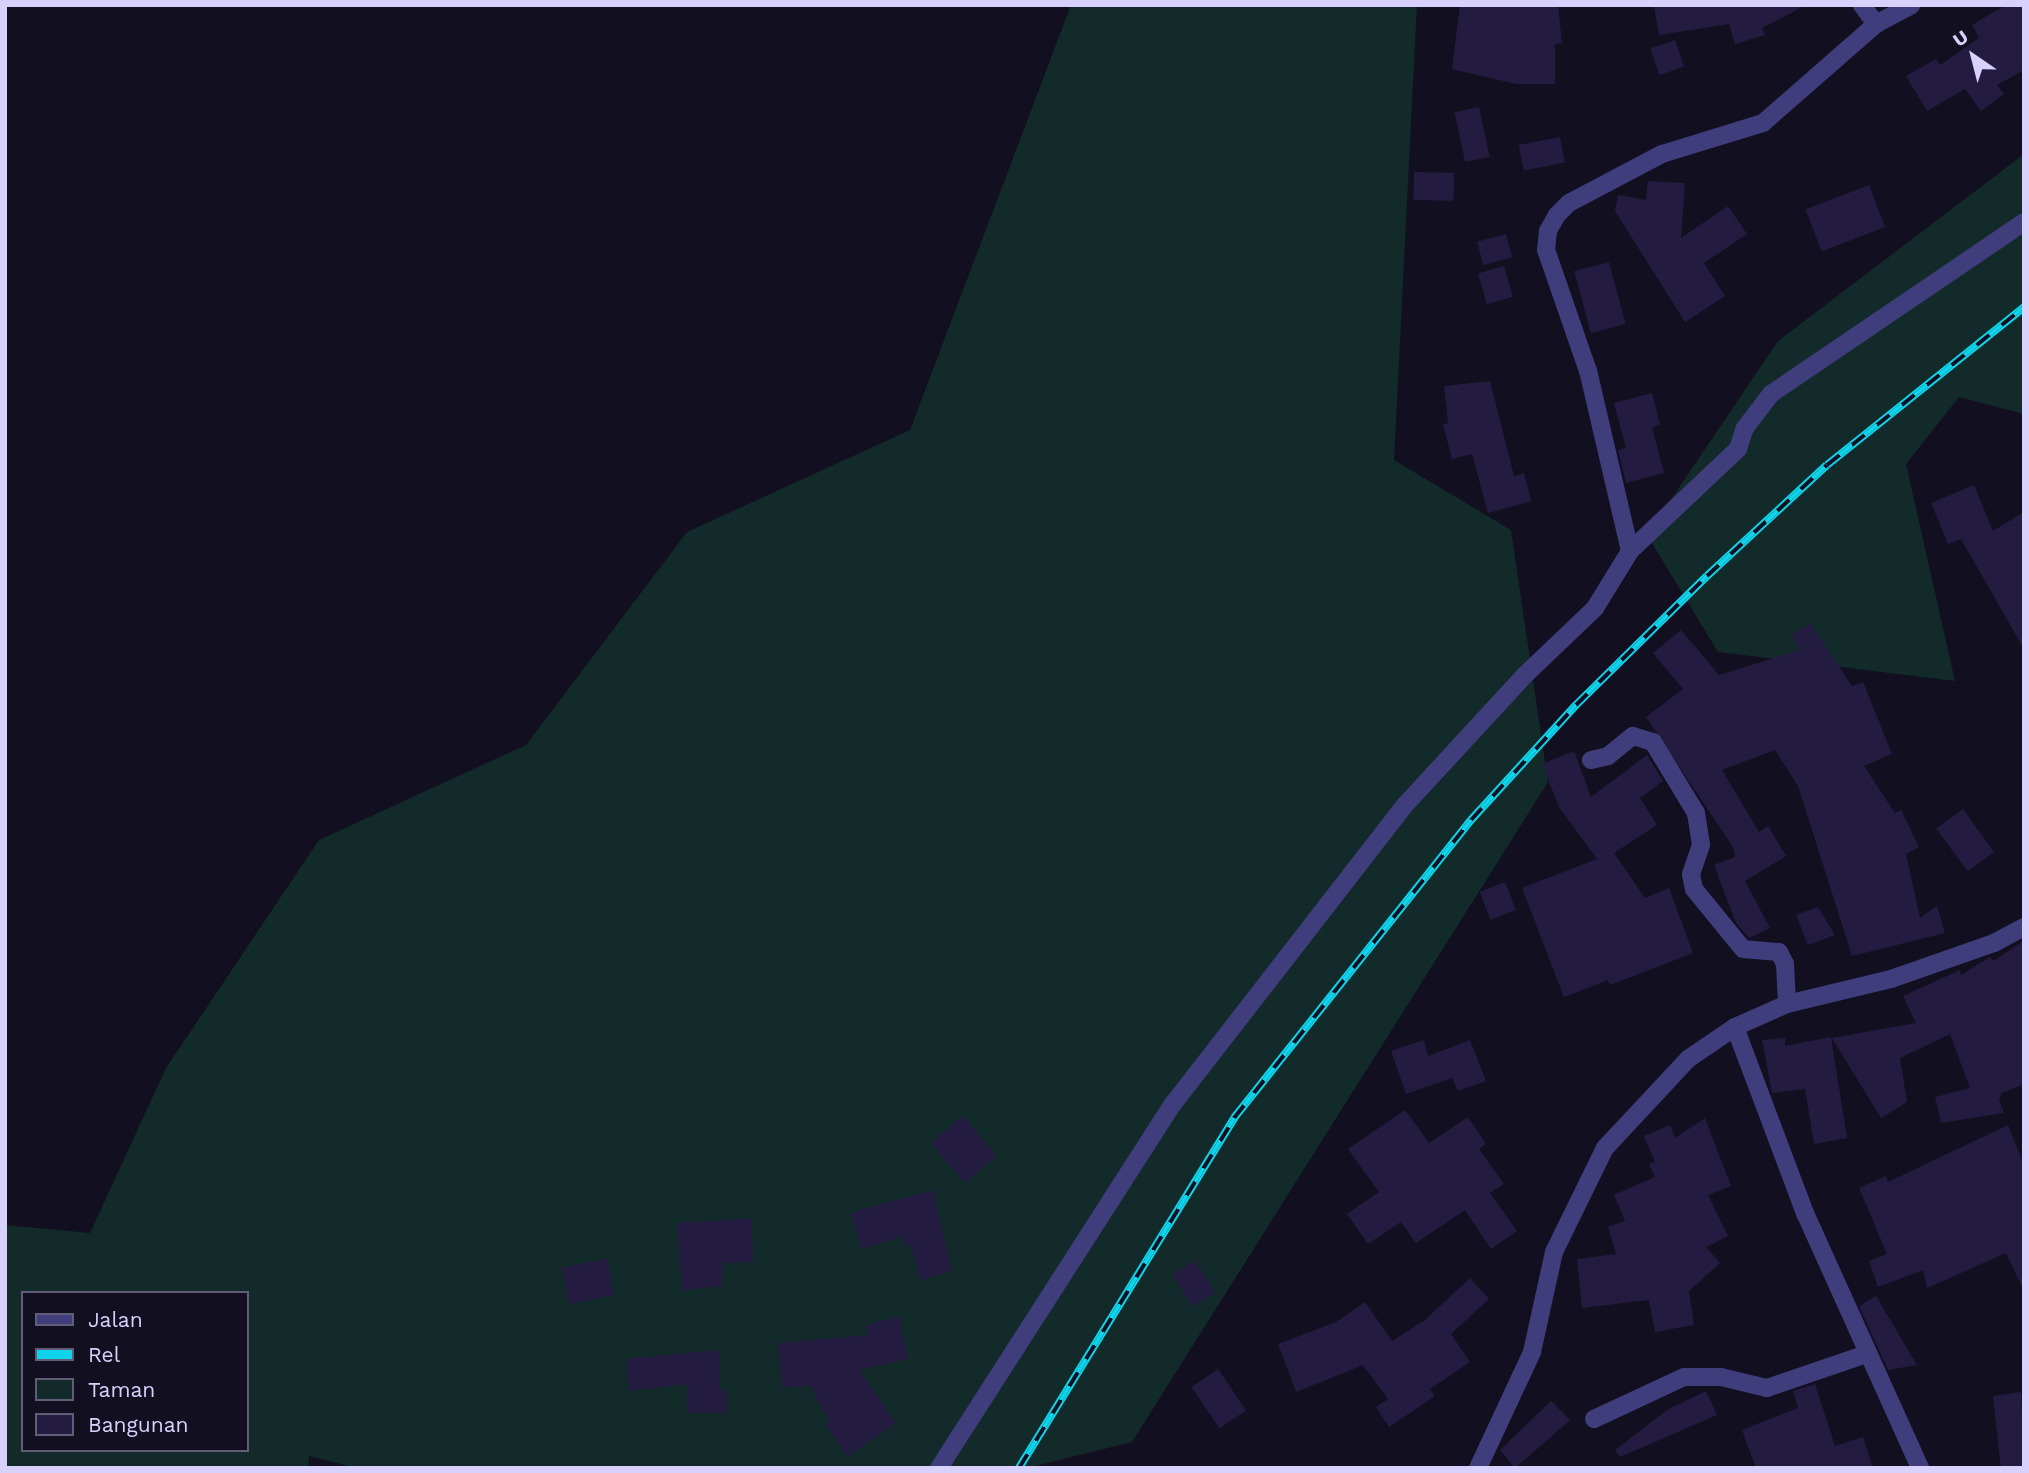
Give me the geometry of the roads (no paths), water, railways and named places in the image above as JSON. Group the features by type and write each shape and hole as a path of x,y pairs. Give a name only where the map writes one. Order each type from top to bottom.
{"street":[{"path":"1862,5 1876,24"},
{"path":"1630,551 1588,371 1546,250 1548,231 1569,203 1662,154 1763,123 1876,24 1911,5"},
{"path":"939,1468 1173,1104 1405,805 1525,675 1595,608 1630,551 1738,449 1745,428 1771,394 2024,222"},
{"path":"1591,760 1608,755 1633,736 1653,742 1696,813 1701,845 1691,874 1694,889 1743,948 1779,952 1785,964 1787,1004"},
{"path":"1478,1468 1532,1352 1554,1252 1605,1148 1688,1059 1735,1027 1787,1004 1891,979 1994,943 2024,927"},
{"path":"1735,1027 1804,1213 1920,1468"},
{"path":"1594,1419 1684,1377 1721,1377 1767,1388 1867,1354"}],"railway":[{"path":"1019,1468 1234,1118 1471,820 1576,705 1707,576 1827,465 2024,307"}]}
